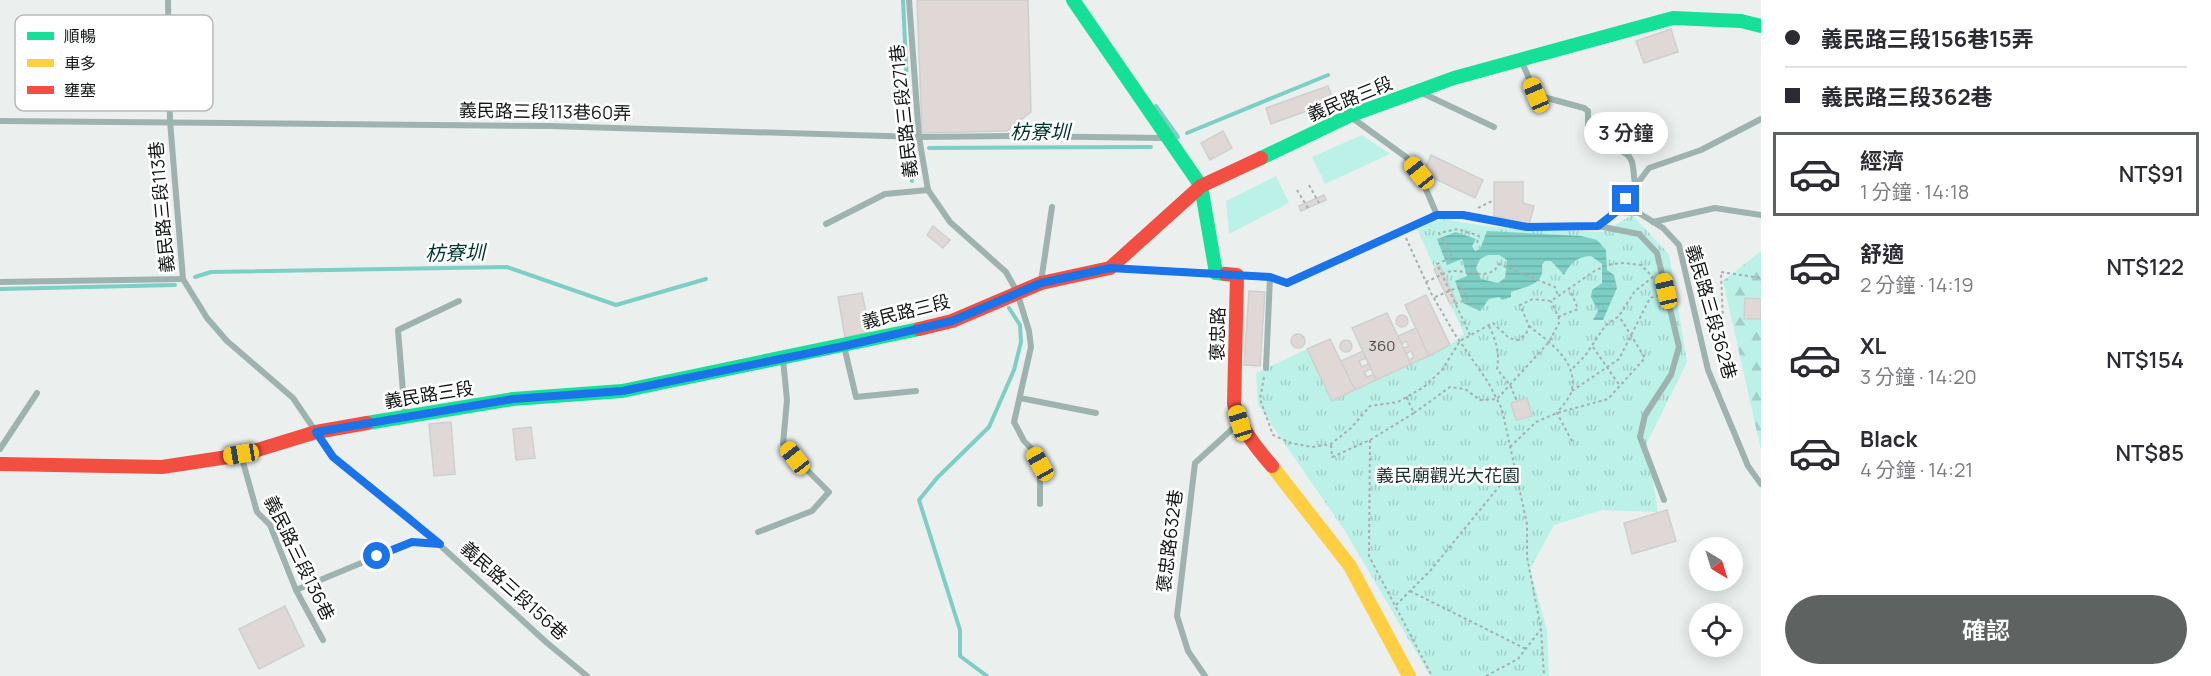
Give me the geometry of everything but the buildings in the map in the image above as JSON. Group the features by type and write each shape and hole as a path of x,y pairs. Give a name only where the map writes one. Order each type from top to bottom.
{"street":[{"path":"1073,0 1201,186 1216,273 1237,275"},
{"name":"義民路三段","path":"0,464 162,467 241,454 316,432 513,399 622,391 844,346 952,321 1041,283 1110,268 1201,186 1349,116 1417,91 1673,18 1741,21 1761,26"},
{"name":"褒忠路","path":"1237,275 1234,404 1240,423 1248,437 1305,506 1350,566 1409,676"}],"lane":[{"name":"義民路三段113巷","path":"168,0 168,15"},
{"name":"義民路三段271巷","path":"909,0 919,137 928,190 950,222 1006,272 1017,292 1031,339 1031,348 1014,422 1040,464 1040,504"},
{"path":"1521,60 1536,95 1588,111 1588,137 1596,145 1629,155 1635,186"},
{"path":"1417,91 1494,127"},
{"name":"義民路三段113巷","path":"170,111 183,279 207,318 227,341 293,398 316,432"},
{"path":"1349,116 1406,157 1419,173 1437,215"},
{"path":"1598,226 1616,212 1649,168 1701,150 1761,119"},
{"name":"義民路三段113巷60弄","path":"0,121 549,126 919,137 1168,138"},
{"path":"826,224 885,194 928,190"},
{"path":"1041,283 1052,207"},
{"path":"1653,222 1715,208 1761,215"},
{"name":"義民路三段362巷","path":"1616,212 1639,213 1663,228 1679,245 1708,370 1748,466 1761,484"},
{"path":"1237,275 1270,277 1287,283 1437,215 1463,215 1527,227 1598,226 1639,234 1657,253 1679,347 1671,375 1645,415 1640,437 1664,500"},
{"path":"1110,268 1216,273"},
{"path":"1266,368 1270,277"},
{"path":"0,282 183,279"},
{"path":"405,417 398,330 459,301"},
{"path":"844,346 856,397 916,391"},
{"path":"758,532 812,511 829,492 783,444 787,400 783,358"},
{"path":"0,449 38,393"},
{"path":"1020,398 1096,414"},
{"name":"褒忠路632巷","path":"1205,676 1188,651 1177,616 1195,463 1240,423"},
{"name":"義民路三段156巷","path":"316,432 333,457 440,544 546,642 587,676"},
{"name":"義民路三段136巷","path":"241,454 257,512 270,525 296,590 323,640"},
{"path":"296,590 412,542 440,544"}],"path":[{"path":"1309,185 1319,203"},
{"path":"1297,190 1308,208"},
{"path":"1470,335 1437,264 1452,257 1439,233 1458,229 1479,236 1477,243"},
{"path":"1403,230 1434,298 1488,382 1502,409 1527,524 1527,557 1541,629 1544,676"},
{"path":"1426,282 1453,271 1490,274 1499,264 1554,287 1558,297"},
{"path":"1557,413 1572,391 1619,358 1650,298 1660,295 1653,277 1641,265 1612,264 1596,270 1551,301 1533,299 1520,305 1529,326 1549,342 1572,369 1572,391"},
{"path":"1699,329 1723,322 1721,272 1761,278"},
{"path":"1572,369 1585,356 1605,326 1619,316 1635,291 1653,277"},
{"path":"1434,298 1461,286 1468,299 1455,304"},
{"path":"1558,317 1578,309 1569,289"},
{"path":"1331,444 1332,457 1370,440 1450,387 1465,388 1480,400 1497,399 1549,342 1560,321 1551,301"},
{"path":"1510,447 1536,422 1557,413 1608,399 1644,358 1619,316"},
{"path":"1266,368 1260,399 1273,435 1291,443 1312,447 1331,444 1351,428 1370,406 1398,402 1424,387 1442,370 1460,341 1470,335 1493,323 1509,338 1518,340 1526,334 1529,326"},
{"path":"1489,325 1496,339 1500,357 1497,369 1510,385 1517,401"},
{"path":"1592,346 1620,386"},
{"path":"1406,397 1414,413"},
{"path":"1557,413 1573,443"},
{"path":"1370,440 1369,556 1432,676"},
{"path":"1396,605 1430,572 1515,467"},
{"path":"1410,591 1526,649"},
{"path":"1486,676 1518,659 1541,629"}],"green space":[{"path":"1362,135 1390,154 1325,184 1312,157"},
{"path":"1276,176 1289,203 1229,234 1226,201"},
{"name":"義民廟觀光大花園","path":"1632,215 1669,254 1687,362 1647,443 1658,512 1602,510 1554,525 1530,569 1547,630 1549,676 1430,676 1345,531 1258,405 1256,373 1307,349 1332,401 1450,345 1464,334 1417,229 1442,219 1491,227 1603,232"},
{"path":"1761,251 1761,450 1723,281"}],"water":[{"path":"1487,231 1581,236 1597,240 1606,250 1607,270 1614,275 1617,288 1603,320 1593,320 1598,311 1591,297 1592,290 1602,283 1602,264 1591,256 1581,258 1572,264 1564,275 1551,261 1545,261 1537,281 1511,292 1511,297 1502,300 1499,297 1489,299 1480,311 1463,303 1455,281 1467,276 1462,259 1447,265 1437,239 1456,232 1476,239 1472,246 1475,251 1480,249","holes":["1488,255 1499,255 1507,260 1505,278 1498,283 1481,279 1476,268 1480,259"]}],"waterway":[{"path":"903,0 909,125"},
{"name":"枋寮圳","path":"1187,133 1328,75"},
{"path":"1156,106 1178,137"},
{"name":"枋寮圳","path":"929,148 1151,147"},
{"name":"枋寮圳","path":"910,148 912,181"},
{"name":"枋寮圳","path":"195,277 211,272 507,267 616,305 706,279"},
{"name":"枋寮圳","path":"0,289 175,285"},
{"path":"987,676 960,656 960,630 919,500 937,478 989,427 1014,370 1021,342 1020,325 1009,308"}],"traffic: fast":[{"path":"1073,0 1201,186 1216,273 1225,274"},
{"path":"1261,158 1349,116 1454,78 1673,18 1741,21 1761,26"},
{"path":"367,423 513,399 622,391 919,329"}],"traffic: slow":[{"path":"1272,466 1350,566 1409,676"}],"traffic: jam":[{"path":"919,329 952,321 1041,283 1110,268 1201,186 1261,158"},
{"path":"1225,274 1237,275 1234,404 1249,437 1272,466"},
{"path":"0,464 162,467 241,455 316,432 367,423"}],"route":[{"path":"377,556 412,542 440,544 333,457 316,432 513,399 622,391 844,346 952,321 1041,283 1110,268 1270,277 1287,283 1437,215 1463,215 1527,227 1598,226 1616,212 1626,199"}]}
